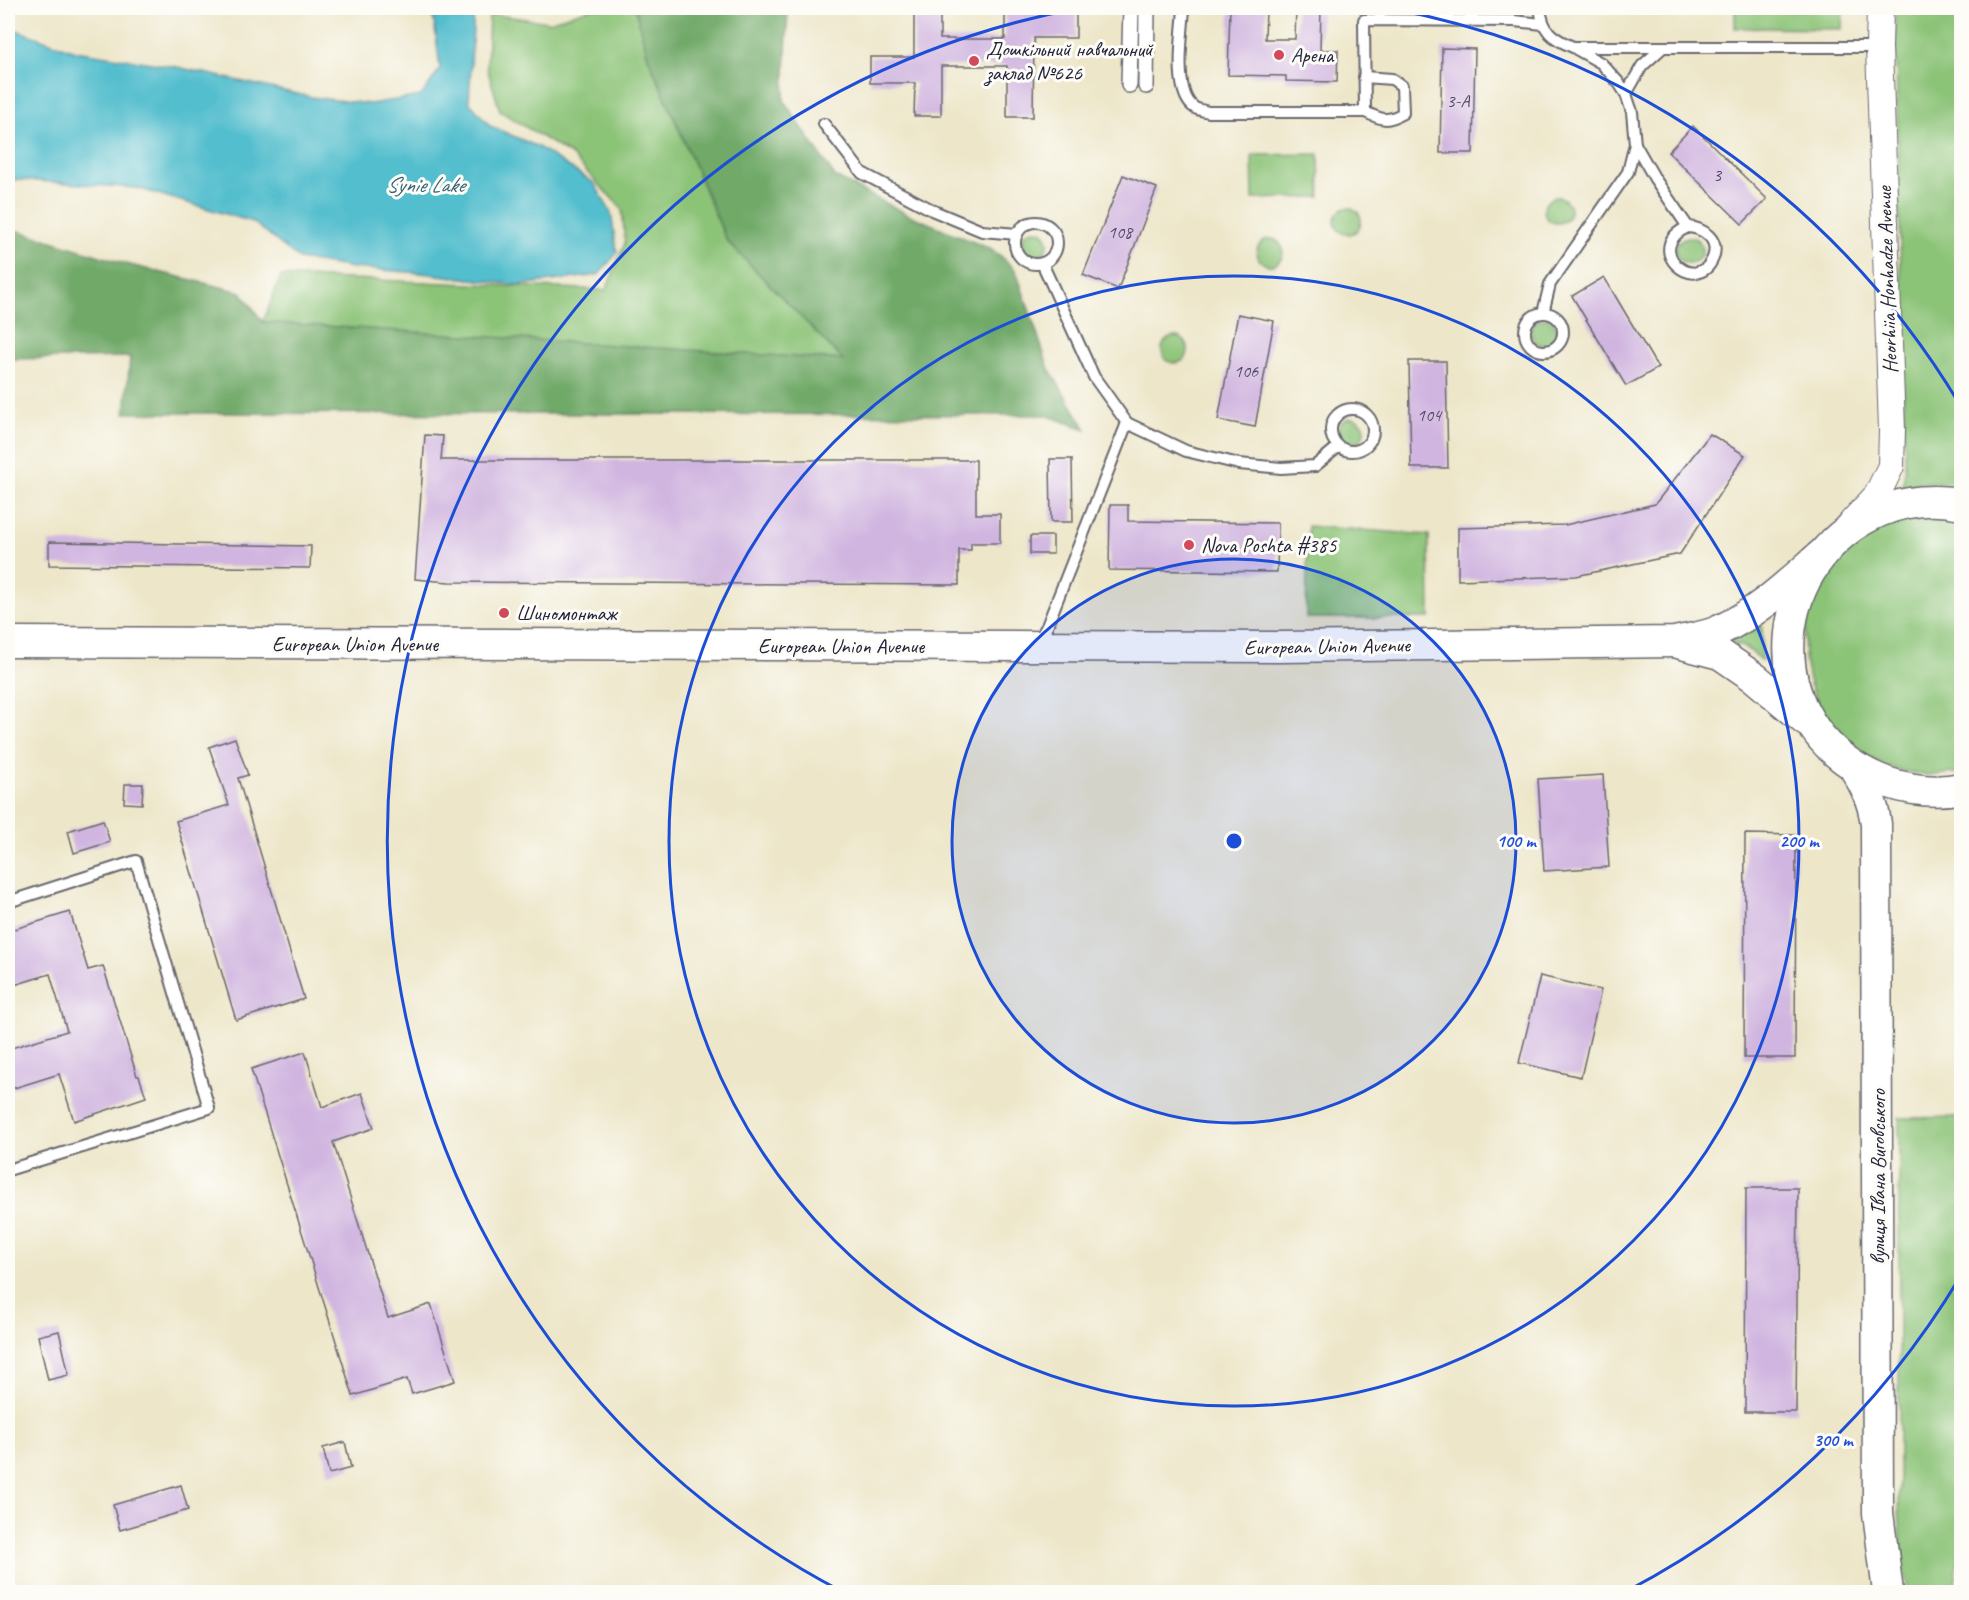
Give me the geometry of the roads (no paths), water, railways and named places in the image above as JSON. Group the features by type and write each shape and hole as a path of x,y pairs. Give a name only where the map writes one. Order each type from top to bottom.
{"main road":[{"name":"European Union Avenue","path":"8,642 1281,647 1675,642 1718,632 1751,614 1864,518 1892,507 1922,501 1962,504"},
{"path":"1830,545 1806,577 1795,601 1790,627 1792,680 1801,705 1814,728 1832,749 1853,766 1877,779 1903,787 1930,790 1962,788"},
{"name":"European Union Avenue","path":"1675,642 1720,654 1755,678 1814,728"},
{"name":"вулиця Івана Виговського","path":"1853,766 1874,805 1876,824 1878,1513 1888,1593"}],"street":[{"path":"1131,8 1129,83 1146,83 1148,8"},
{"name":"Heorhiia Honhadze Avenue","path":"1830,545 1877,495 1891,466 1892,430 1879,47 1880,8"}],"lane":[{"path":"1184,8 1182,91 1194,107 1209,112 1365,112 1378,118 1391,120 1403,113 1402,86 1392,79 1364,77"},
{"path":"1540,8 1543,24 1555,40 1573,47 1600,63 1619,83 1626,94 1632,112 1635,144 1628,172 1550,284 1543,313"},
{"path":"1365,112 1364,20 1514,21 1543,24"},
{"path":"1573,47 1879,47"},
{"path":"1626,94 1642,66 1662,48"},
{"path":"824,123 862,173 934,211 982,231 1017,234"},
{"path":"1635,144 1655,179 1688,227 1703,230 1709,235 1714,245 1713,257 1709,264 1694,273 1679,269 1672,262 1670,255 1670,244 1673,237 1680,230 1688,227"},
{"path":"1040,222 1052,228 1057,241 1056,248 1049,260 1042,263 1029,263 1023,259 1016,248 1017,234 1026,224 1040,222"},
{"path":"1042,263 1094,376 1127,423 1185,451 1239,464 1281,468 1315,466 1338,447"},
{"path":"1035,646 1047,626 1127,423"},
{"path":"8,902 136,861 209,1108 8,1170"}],"water":[{"name":"Synie Lake","path":"426,8 474,8 469,102 490,126 538,147 594,183 611,213 617,253 598,275 520,285 421,273 353,268 299,259 253,222 137,188 8,179 8,27 75,51 177,67 311,97 370,104 421,96 440,69 434,20"}],"place":[{"name":"Арена","path":"1279,55"},
{"name":"Дошкільний навчальний заклад №626","path":"974,61"},
{"name":"Nova Poshta #385","path":"1189,545"},
{"name":"Шиномонтаж","path":"504,613"}]}
